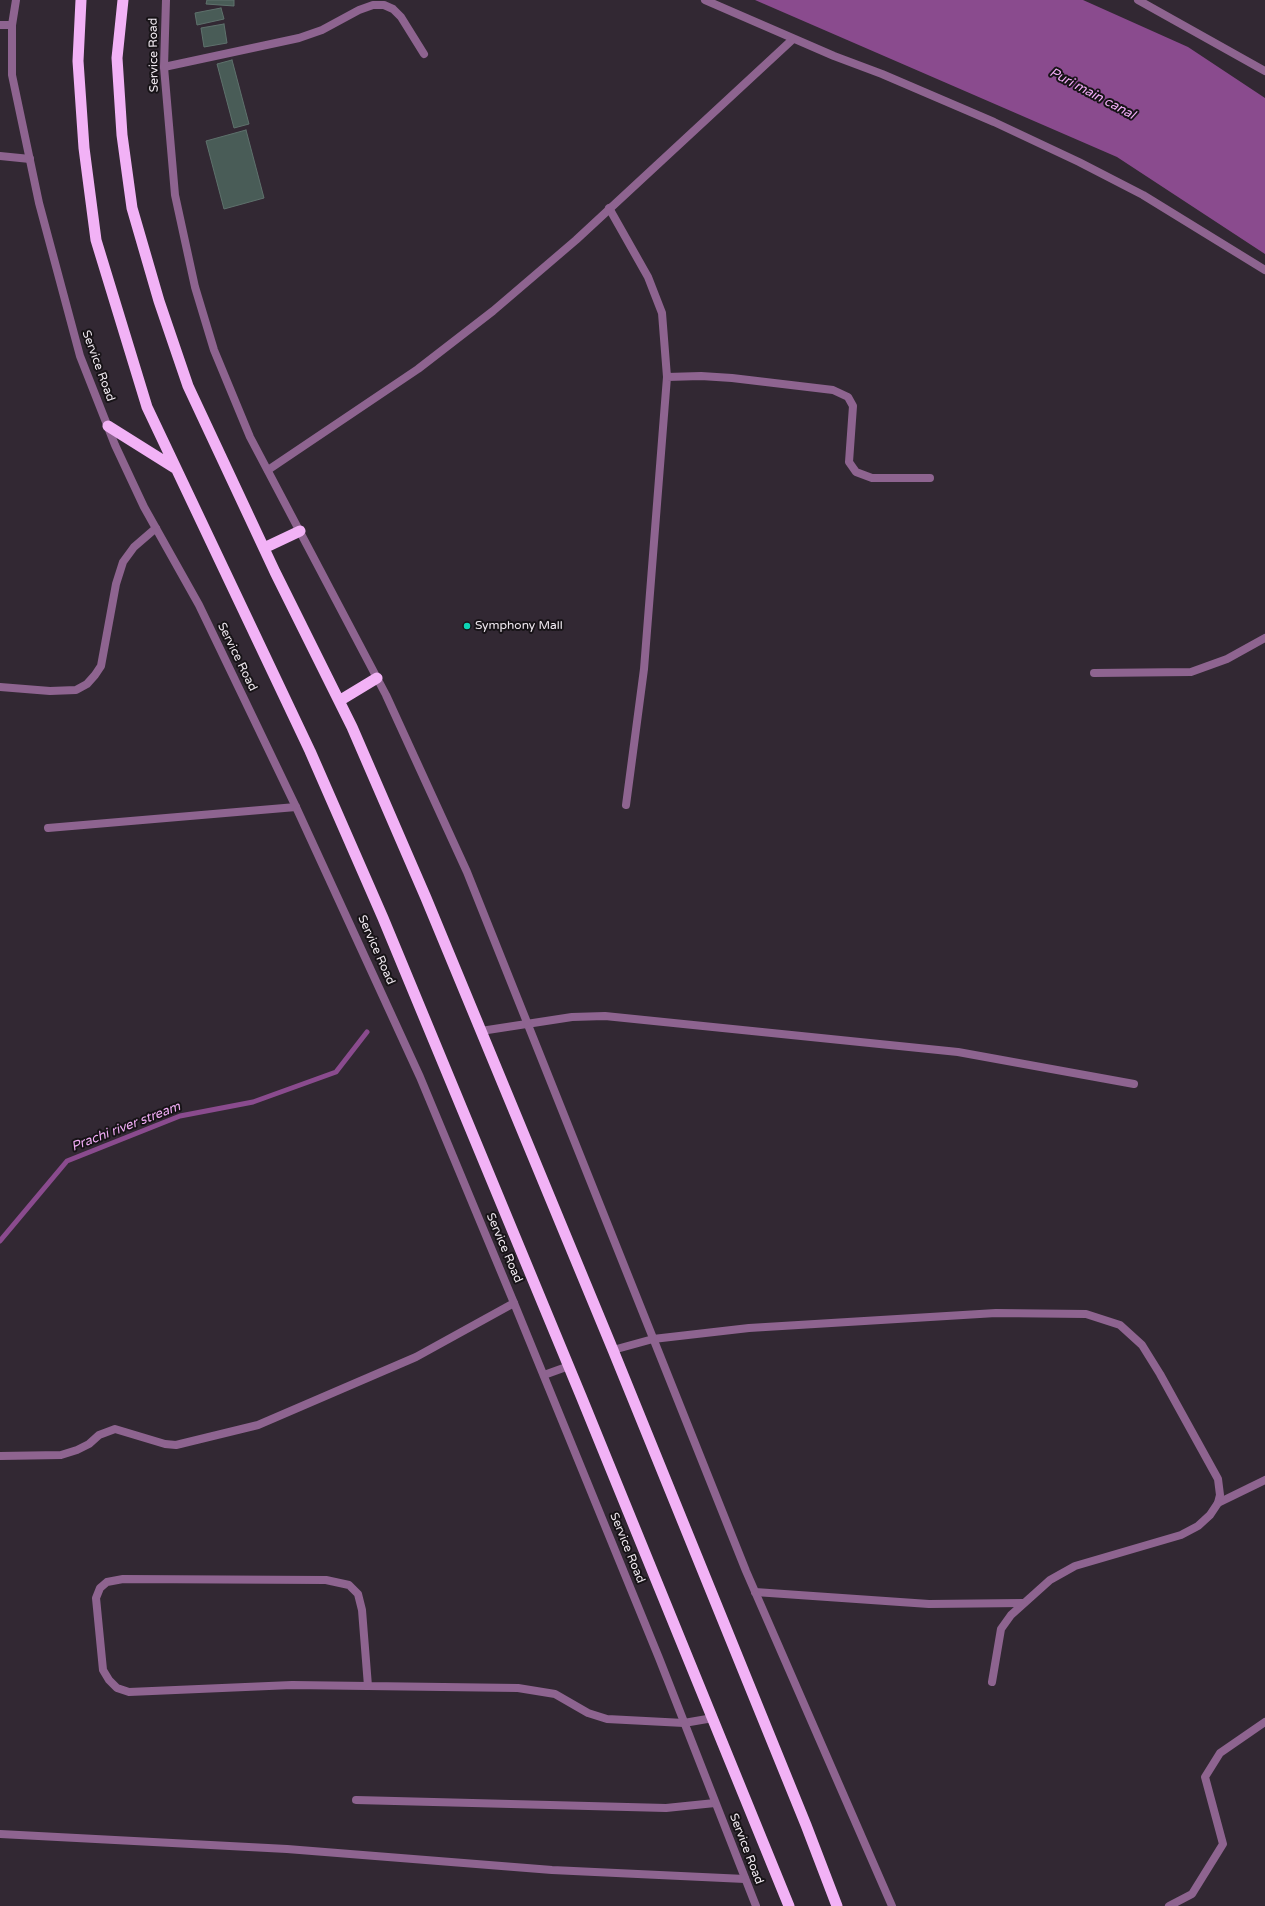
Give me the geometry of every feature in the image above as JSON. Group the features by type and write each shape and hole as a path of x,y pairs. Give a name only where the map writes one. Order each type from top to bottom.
{"highway":[{"path":"80,0 78,61 84,148 96,240 147,407 310,751 386,925 569,1366 789,1906"},
{"path":"123,0 117,58 122,135 132,208 159,301 188,386 264,548 339,701 426,898 613,1350 806,1825 837,1906"},
{"path":"108,426 175,468"},
{"path":"264,548 300,531"},
{"path":"339,701 377,678"}],"street":[{"name":"Service Road","path":"16,0 12,25 12,75 39,204 80,356 108,426 144,507 199,605 296,807 420,1077 544,1375 756,1906"},
{"name":"Service Road","path":"166,0 164,67 175,195 196,287 214,350 250,437 377,678 467,872 653,1339 756,1592 892,1906"},
{"path":"705,0 994,122 1079,162 1148,199 1265,270"},
{"path":"1138,0 1265,71"},
{"path":"164,67 299,38 322,30 359,10 373,5 384,5 393,9 401,17 424,54"},
{"path":"0,25 12,25"},
{"path":"268,470 425,364 493,311 610,208 793,38"},
{"path":"0,156 30,159"},
{"path":"610,208 648,277 662,313 667,377 644,669 626,805"},
{"path":"667,377 701,376 732,378 834,390 848,397 853,406 848,462 856,472 872,478 930,478"},
{"path":"0,687 50,691 76,690 96,675 101,666 116,584 123,562 134,547 156,528"},
{"path":"1094,673 1191,672 1227,659 1265,638"},
{"path":"48,828 296,807"},
{"path":"482,1032 572,1017 605,1016 958,1052 1134,1084"},
{"path":"0,1456 61,1455 77,1450 89,1444 99,1435 115,1429 176,1446 258,1425 416,1356 514,1303"},
{"path":"613,1350 653,1339 749,1328 996,1314 1086,1314 1120,1325 1142,1345 1160,1374 1218,1479 1220,1495 1218,1503 1210,1515 1198,1526 1181,1534 1075,1566 1050,1580 1023,1603 1011,1615 1001,1629 992,1682"},
{"path":"544,1375 569,1366"},
{"path":"1218,1503 1265,1480"},
{"path":"368,1686 362,1610 358,1594 349,1585 326,1580 123,1579 107,1582 100,1588 96,1598 103,1670 109,1680 117,1688 129,1692 292,1685 518,1688 555,1694 588,1713 607,1719 684,1723 713,1718"},
{"path":"756,1592 929,1604 1023,1603"},
{"path":"1169,1906 1192,1894 1223,1844 1205,1776 1220,1753 1265,1722"},
{"path":"356,1800 666,1808 715,1803"},
{"path":"0,1834 287,1849 552,1870 745,1880"}],"water":[{"name":"Puri main canal","path":"755,0 1083,0 1188,47 1265,98 1265,254 1117,157"}],"building":[{"path":"207,0 234,0 234,6 206,4"},
{"path":"221,8 224,19 197,25 195,13"},
{"path":"224,24 227,43 204,47 201,28"},
{"path":"232,60 249,124 234,128 217,64"},
{"path":"246,130 264,198 224,209 206,141"}],"waterway":[{"name":"Prachi river stream","path":"0,1241 67,1161 180,1116 253,1102 336,1072 367,1032"}],"place":[{"name":"Symphony Mall","path":"467,626"}]}
